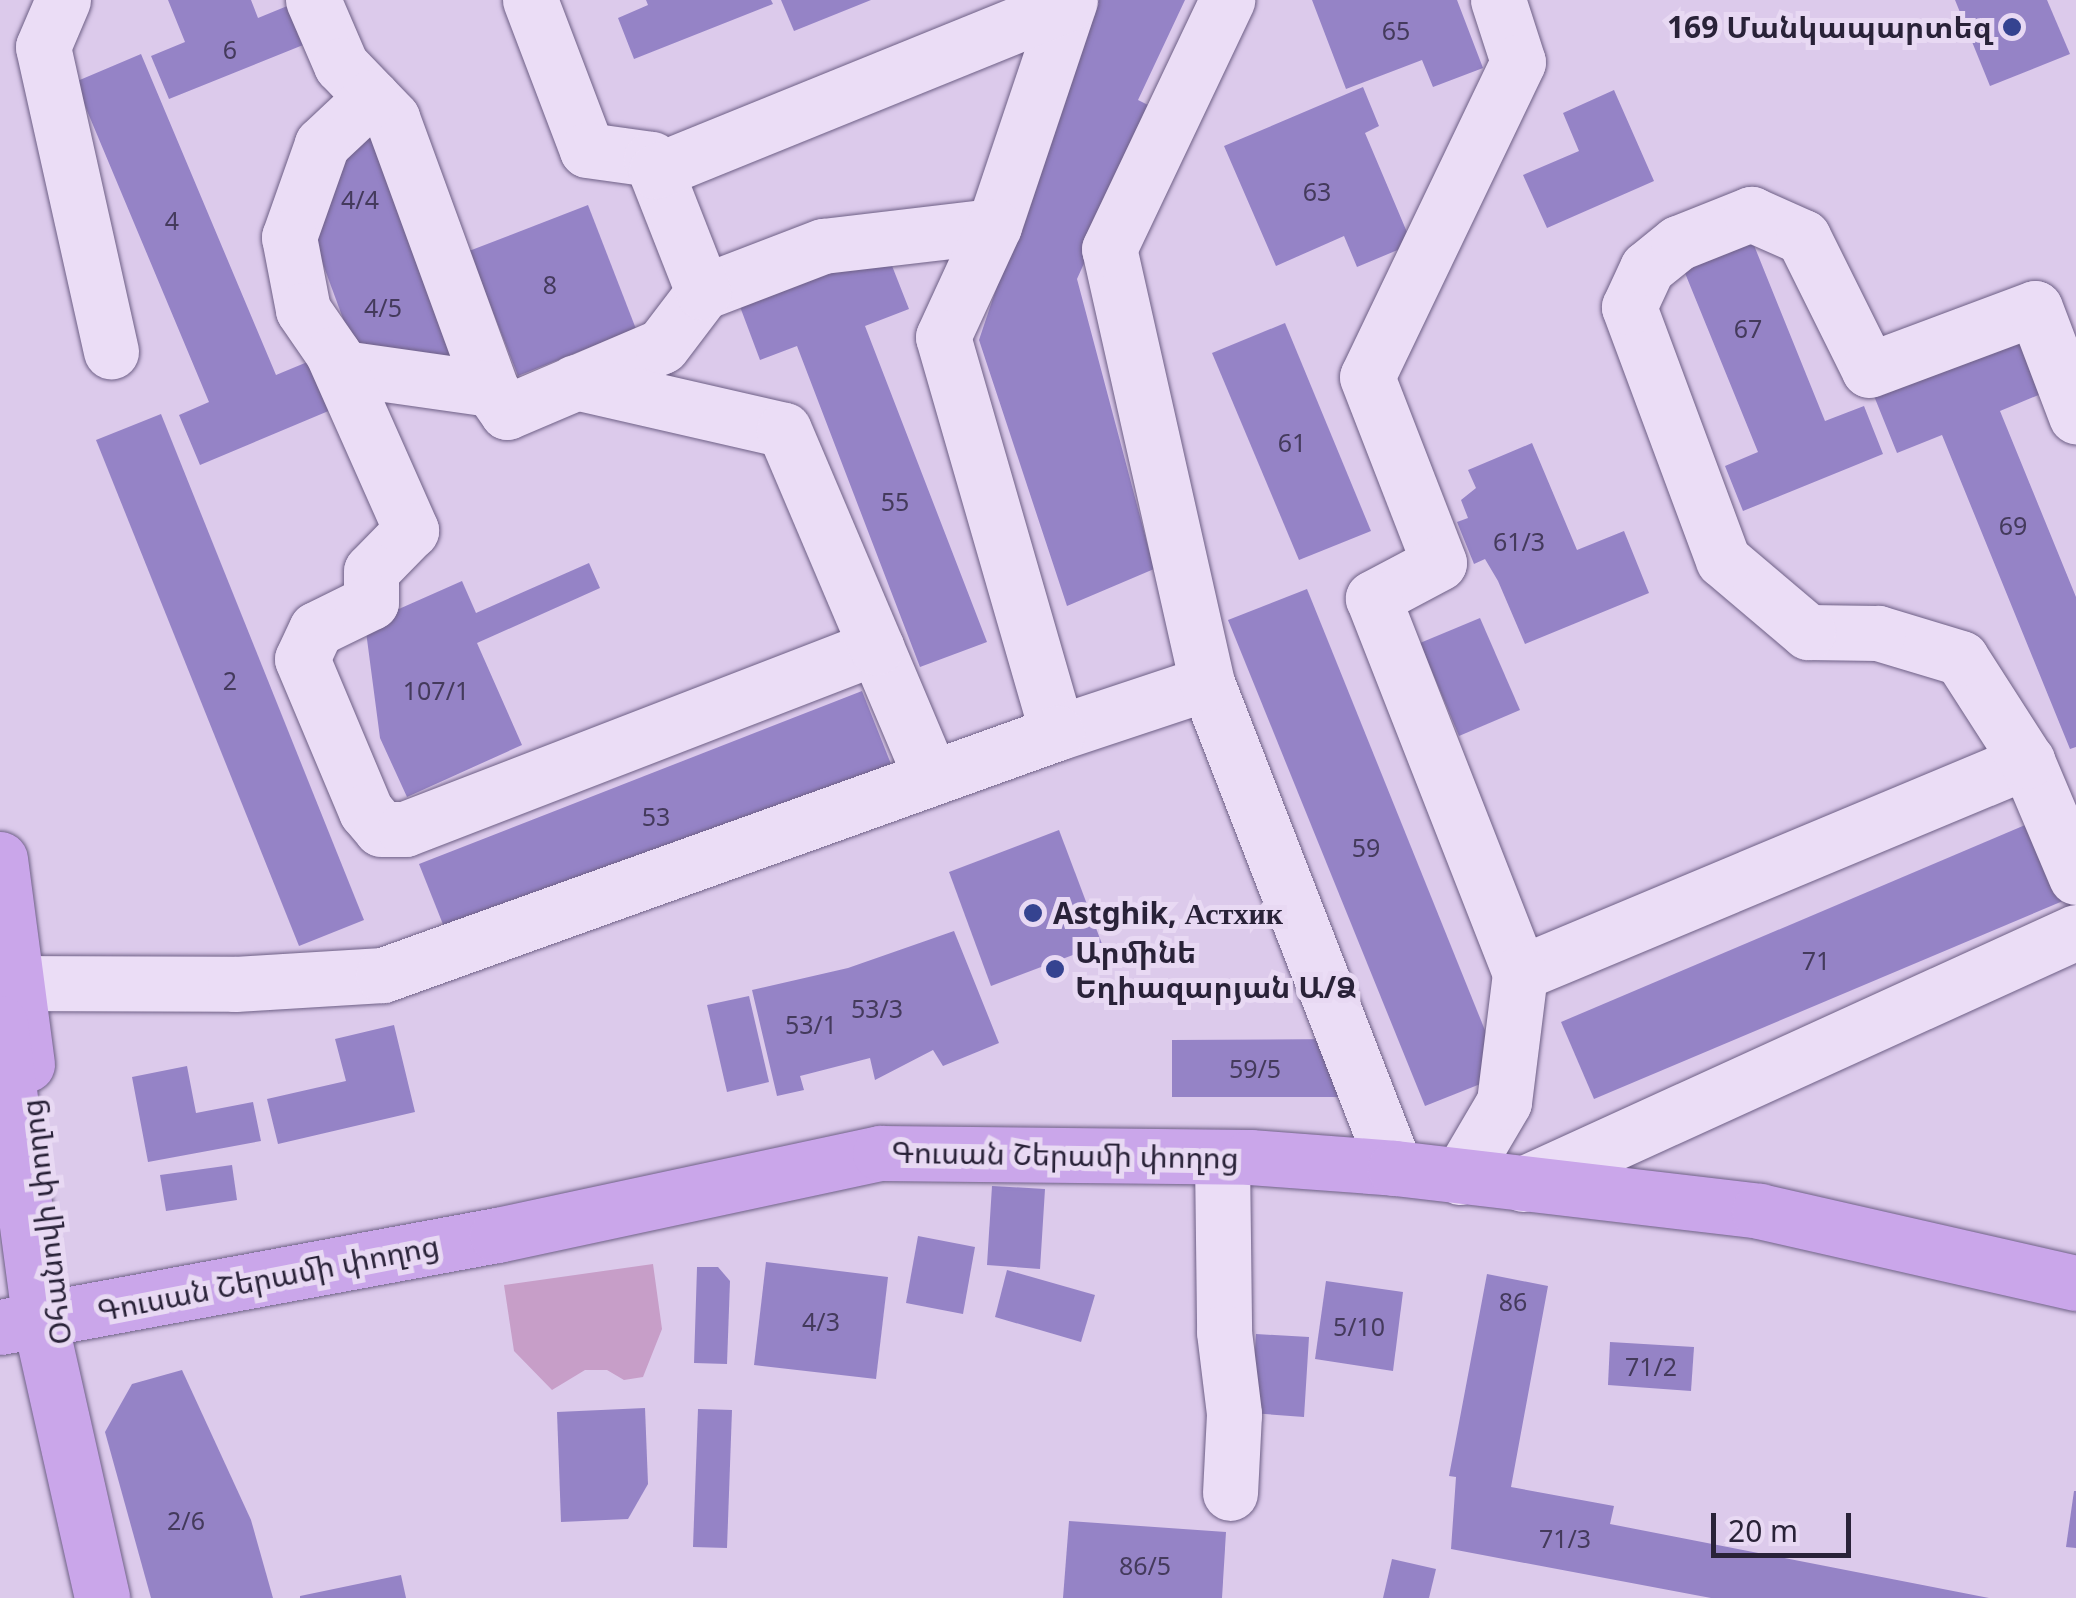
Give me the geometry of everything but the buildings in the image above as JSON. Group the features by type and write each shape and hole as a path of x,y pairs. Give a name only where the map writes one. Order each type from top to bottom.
{"main road":[{"name":"Օհանովի փողոց","path":"0,859 5,997 33,1322 63,1406 102,1598"},
{"name":"Գուսան Շերամի փողոց","path":"33,1322 497,1235 880,1152 1222,1158 1395,1168 1759,1210 2076,1282"}],"lane":[{"path":"63,0 43,48 112,351"},
{"path":"313,0 341,65 392,118 491,389 507,412 662,346 703,292 824,246 994,226"},
{"path":"530,0 587,150 651,159 703,292"},
{"path":"1228,0 1110,250 1206,684 1395,1168"},
{"path":"1460,1177 1504,1102 1520,973 1373,598 1439,564 1366,377 1518,62 1498,0"},
{"path":"656,172 1069,2"},
{"path":"1058,733 943,337 994,226 1069,2"},
{"path":"372,96 322,144 289,236 303,310 343,368 491,389"},
{"path":"2076,416 2035,308 1869,370 1803,237 1751,214 1678,243 1648,268 1629,307 1723,560 1808,632 1878,633 1960,658 2027,761 2076,877"},
{"path":"333,354 411,530 371,571 371,602 316,629 302,659 366,811 381,829 404,829 876,647"},
{"path":"574,382 784,430 932,777"},
{"path":"5,997 383,975 932,777 1206,684"},
{"path":"1520,973 2027,761"},
{"path":"1523,1184 2076,932"},
{"path":"1222,1158 1224,1332 1234,1414 1230,1493"}],"shaded area":[{"path":"653,1264 662,1329 643,1377 624,1380 607,1370 585,1370 552,1390 514,1351 504,1285"}],"place":[{"name":"169 Մանկապարտեզ","path":"2012,27"},
{"name":"Astghik, Астхик","path":"1033,913"},
{"name":"Արմինե Եղիազարյան Ա/Ձ","path":"1055,969"}]}
